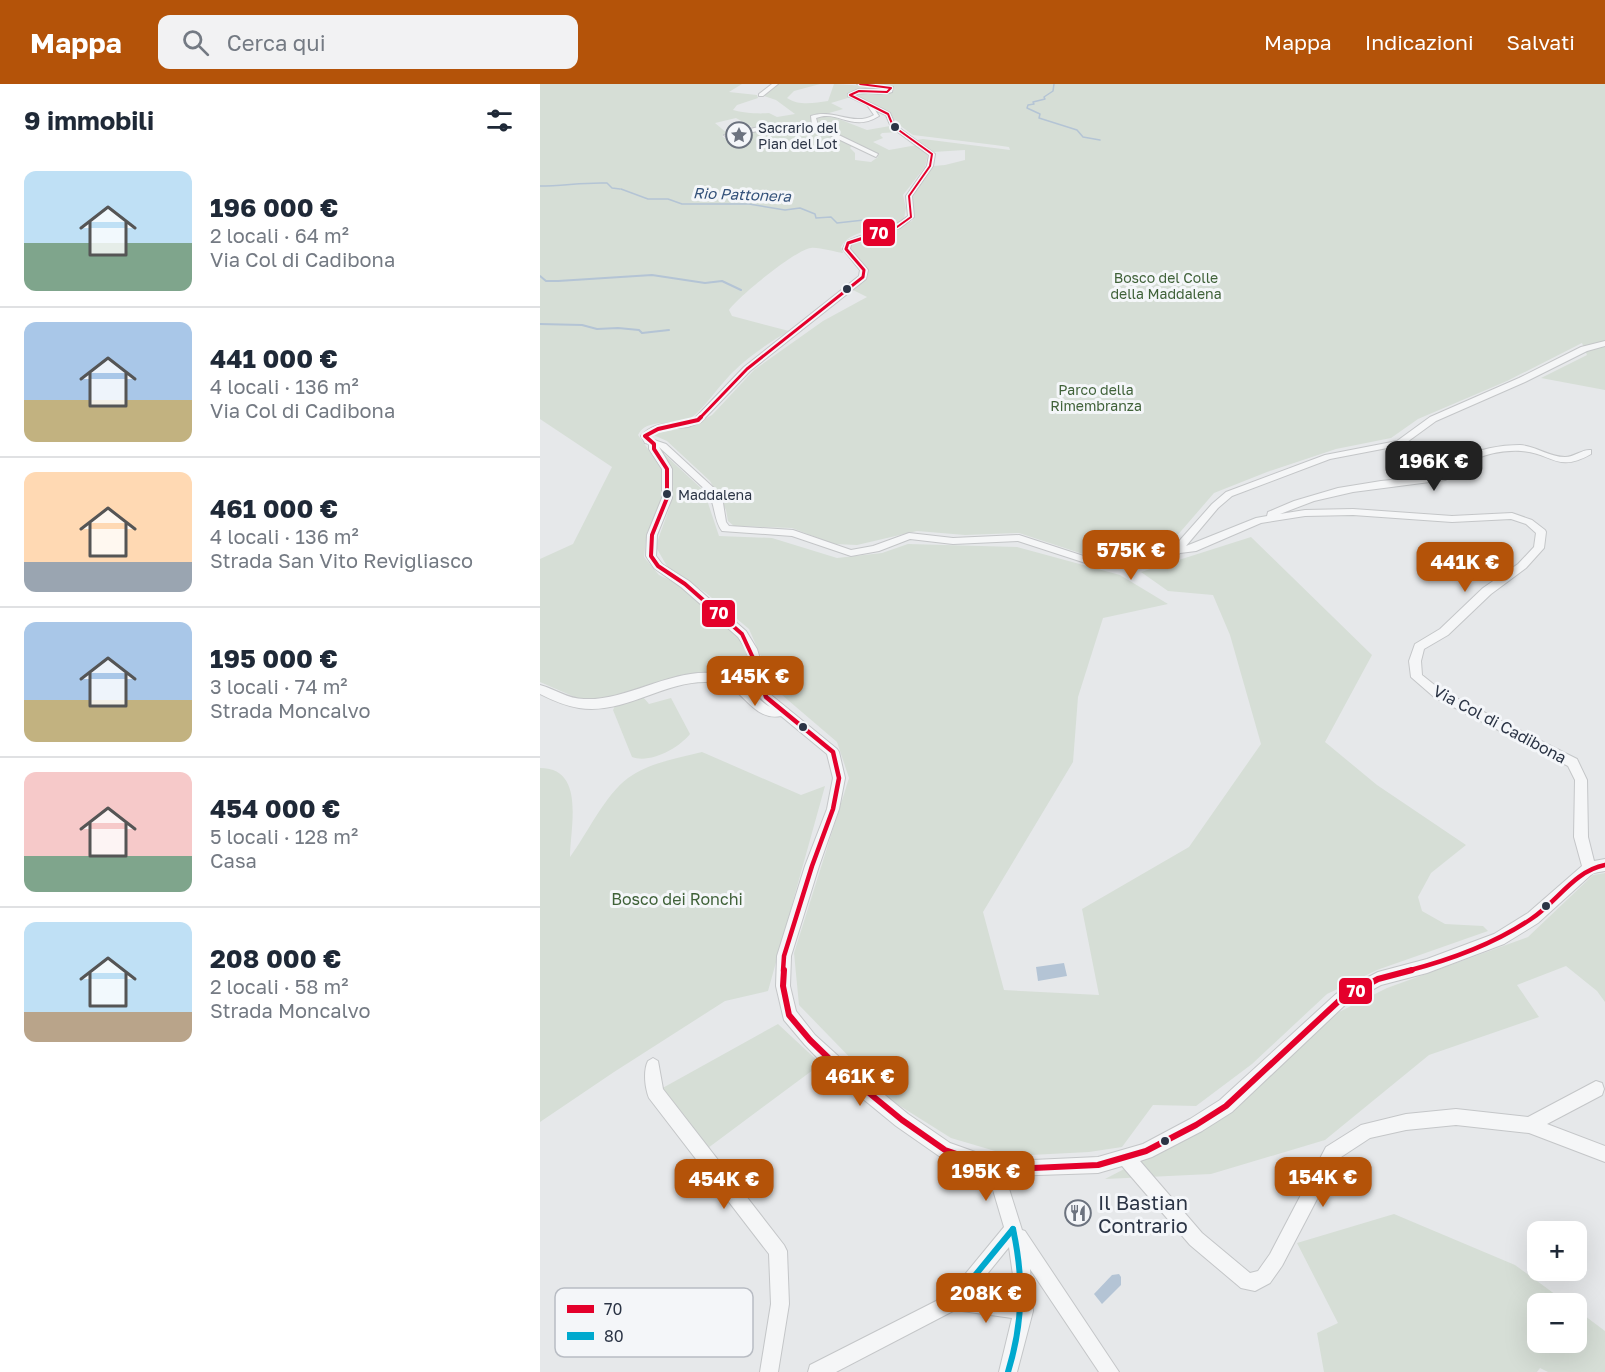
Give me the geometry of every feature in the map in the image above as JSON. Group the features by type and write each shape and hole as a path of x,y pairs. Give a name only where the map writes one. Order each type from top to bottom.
{"street":[{"path":"761,95 775,84"},
{"path":"860,84 891,89 887,92 859,91 851,94 852,97 888,114 893,126 932,154 930,166 909,196 910,217 896,227 867,234 848,243 846,249 864,270 863,277 747,369 698,420 688,424 655,428 646,433 646,439 663,446 687,470 709,487 718,503 721,522 726,529 793,532 851,553 875,549 909,536 953,541 1019,538 1048,546 1080,559 1112,567 1158,563 1177,550 1215,506 1229,494 1328,457 1400,443 1433,419 1522,380 1584,349 1605,343"},
{"path":"815,126 813,117 820,114 855,122 875,118 878,115 869,105"},
{"path":"747,133 728,136 763,128 803,131 815,126 876,156"},
{"path":"654,444 654,449 667,469 667,498 652,535 651,556 658,566 685,584 742,634 751,649 763,691 772,703 833,752 839,778 833,809 812,866 784,956 783,986 789,1015 810,1040 841,1070 902,1120 945,1150 995,1167 1071,1168 1126,1158 1166,1143 1226,1106 1341,999 1378,979 1427,966 1499,939 1533,918 1588,868 1605,865"},
{"name":"Via Col di Cadibona","path":"1177,550 1192,549 1289,506 1325,495 1450,474 1464,461 1486,452 1522,448 1557,460 1577,460 1588,452"},
{"name":"Via Col di Cadibona","path":"1259,520 1305,513 1353,512 1452,519 1512,516 1529,522 1540,531 1539,549 1522,566 1487,591 1444,632 1419,647 1415,661 1416,677 1438,694 1573,763 1581,780 1581,837 1588,868"},
{"path":"540,689 574,703 595,704 621,699 690,678 714,677 726,679 741,687 763,710 778,713 784,711"},
{"path":"653,1066 656,1092 778,1251 780,1304 770,1372"},
{"path":"1529,1125 1596,1089"},
{"path":"1126,1158 1196,1239 1247,1282 1255,1282 1264,1277 1276,1260 1332,1153 1367,1131 1406,1122 1456,1118 1529,1125 1605,1154"},
{"path":"995,1167 1020,1260 1024,1311 1018,1346 1008,1372"},
{"path":"817,1372 954,1301 1013,1229"},
{"path":"1013,1229 1110,1372"},
{"path":"954,1301 1024,1311"}],"green space":[{"path":"540,84 742,84 729,92 757,95 758,98 737,105 733,110 769,113 777,117 795,114 776,100 764,96 777,84 820,84 794,91 787,98 807,103 828,101 834,84 886,87 888,90 848,93 851,97 831,103 843,109 811,115 813,126 806,130 754,128 736,118 715,123 728,134 722,136 726,139 756,130 804,132 817,128 852,146 850,148 855,153 855,160 871,162 878,157 818,126 815,117 831,116 867,130 890,126 899,132 882,133 880,135 883,138 873,142 889,150 917,145 928,154 925,167 903,195 906,208 904,219 889,226 853,236 841,247 843,253 814,248 803,251 768,274 729,310 732,316 789,331 739,366 694,416 682,421 647,426 638,435 661,467 663,500 657,517 647,532 644,557 659,575 678,584 740,639 750,659 753,678 748,680 707,673 609,698 591,699 577,698 540,682 540,559 573,544 612,467 540,419"},
{"name":"Parco della Rimembranza","path":"872,84 1605,84 1605,390 1541,378 1587,355 1582,343 1507,381 1418,419 1391,438 1336,449 1214,493 1169,545 1153,558 1131,560 1092,557 1019,533 965,535 917,531 857,545 834,544 792,528 734,526 728,521 726,510 710,481 667,441 651,434 691,427 712,415 754,370 823,321 867,297 853,290 868,273 850,248 852,242 912,221 913,194 933,166 965,160 965,150 933,152 917,140 1010,150 1009,147 913,135 893,120 889,113 853,96 862,92 884,93 894,90 892,86"},
{"path":"662,452 704,491 719,536 772,538 837,558 882,553 908,544 1017,547 1120,575 1168,604 1103,618 1078,697 1073,762 983,912 1004,990 1099,995 1082,909 1189,847 1261,744 1230,635 1213,595 1168,591 1141,572 1251,537 1372,655 1325,742 1377,785 1466,845 1431,873 1418,897 1422,911 1445,924 1483,926 1488,931 1377,970 1327,994 1252,1064 1196,1106 1153,1105 1122,1147 1089,1152 1012,1156 951,1138 892,1101 799,1005 794,953 849,778 837,742 775,689 749,629 706,593 668,568 656,547 669,510 673,489 669,466"},
{"path":"643,697 649,704 671,698 690,734 664,753 639,759 632,757 613,710 615,706"},
{"name":"Bosco dei Ronchi","path":"702,752 801,795 825,786 768,991 725,1001 540,1122 540,768 554,771 564,778 570,789 573,816 570,857 604,804 628,778 654,765"},
{"path":"1605,873 1605,1002 1597,991 1566,966 1517,985 1539,1017 1429,1055 1325,1140 1211,1174 1105,1179 1226,1116 1327,1018 1387,988 1528,937 1593,875"},
{"path":"778,1024 821,1064 708,1148 659,1090"},
{"path":"1394,1214 1515,1265 1527,1274 1527,1281 1537,1281 1553,1293 1527,1293 1527,1353 1587,1353 1587,1318 1605,1331 1605,1372 1548,1372 1540,1368 1537,1372 1324,1372 1317,1333 1338,1323 1297,1243"}],"water":[{"path":"1064,963 1067,976 1038,981 1036,967"},
{"path":"1119,1274 1121,1285 1102,1304 1094,1294 1112,1275"}],"waterway":[{"path":"1054,84 1053,91 1044,97 1045,99 1033,102 1034,104 1028,105 1027,108 1040,114 1039,118 1077,130 1083,137 1100,140"},
{"name":"Rio Pattonera","path":"540,186 607,183 612,188 620,189"},
{"name":"Rio Pattonera","path":"621,189 648,199 668,199 682,204 749,204 785,210 800,208 815,214 816,218 831,217 837,223 882,218 894,219"},
{"path":"540,276 546,281 558,281 652,275 705,283 722,281 741,290"},
{"path":"540,324 582,325 597,329 618,328 639,330 642,333 669,330"}],"transit line":[{"name":"70","path":"860,84 891,88 887,92 859,91 850,95 888,114 893,126 932,154 930,166 909,196 911,217 897,227 848,243 846,249 864,270 863,277 747,369 698,420 658,429 645,436 654,444 654,449 667,469 667,498 652,535 651,556 658,566 685,584 742,634 751,649 766,697 833,752 839,778 833,809 812,866 784,956 783,986 789,1015 810,1040 841,1070 902,1120 945,1150 995,1167 1098,1165 1146,1151 1196,1125 1226,1106 1341,999 1378,979 1427,966 1499,939 1533,918 1589,868 1605,865"},
{"name":"80","path":"954,1301 1013,1229"},
{"name":"80","path":"1008,1372 1018,1336 1021,1301 1020,1266 1013,1229"}],"place":[{"name":"Sacrario del Pian del Lot","path":"739,135"},
{"name":"Maddalena","path":"667,494"},
{"name":"Il Bastian Contrario","path":"1078,1213"}],"park label":[{"name":"Bosco del Colle della Maddalena","path":"1166,286"}]}
